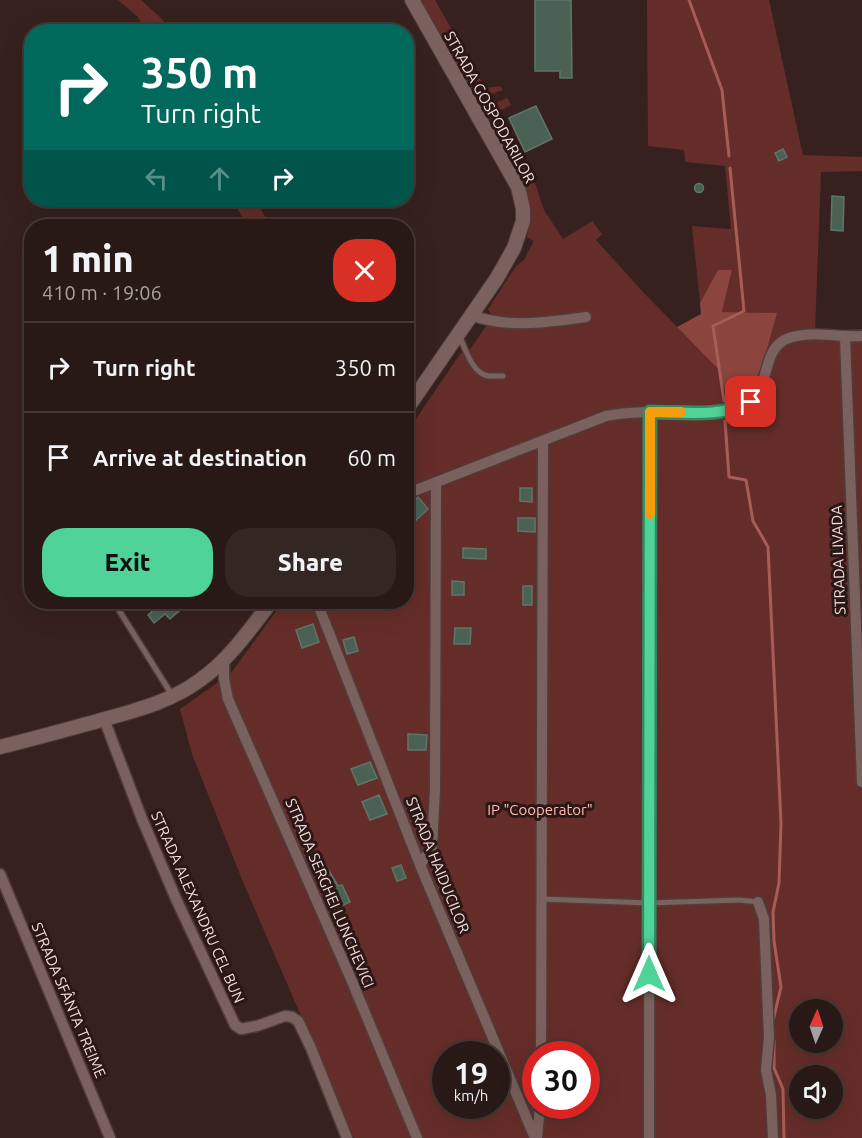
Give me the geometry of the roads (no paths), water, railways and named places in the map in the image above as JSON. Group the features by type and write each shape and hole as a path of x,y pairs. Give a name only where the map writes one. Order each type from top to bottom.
{"street":[{"name":"STRADA GOSPODARILOR","path":"412,0 518,187 523,209 520,235 497,278 471,315"},
{"path":"414,398 471,315 496,323 560,321 586,317"},
{"path":"414,491 606,416 630,412 722,412 739,409 751,402 760,392 768,365 781,342 792,337 817,335 845,338 862,336"},
{"name":"STRADA LIVADA","path":"845,338 860,667 862,782"},
{"path":"649,1138 650,412"},
{"path":"541,1041 543,441"},
{"path":"420,865 432,847 435,790 436,483"},
{"path":"0,747 104,719 173,696 200,681 224,659 265,609"},
{"name":"STRADA HAIDUCILOR","path":"320,609 420,865 536,1138"},
{"name":"STRADA SERGHEI LUNCHEVICI","path":"224,659 224,679 228,699 351,979 417,1138"},
{"name":"STRADA ALEXANDRU CEL BUN","path":"104,719 142,819 235,1025 241,1029 285,1016 298,1021 303,1027 347,1138"},
{"name":"STRADA SFÂNTA TREIME","path":"0,874 110,1138"},
{"path":"758,902 764,919 769,1036 766,1070 771,1095 773,1138"},
{"path":"536,1138 538,1119"}],"lane":[{"path":"458,334 479,372 486,376 504,376"},
{"path":"120,612 173,696"},
{"path":"542,899 649,903 739,900 758,902"}],"waterway":[{"path":"689,0 722,90 729,156"},
{"path":"724,401 713,326 744,311 730,168"},
{"path":"725,421 729,477 746,480 753,521 768,547 781,823 779,883 773,912 774,941 781,987 773,1021"},
{"path":"774,1040 774,1068 783,1089 784,1138"}],"park label":[{"name":"IP \"Cooperator\"","path":"540,809"}]}
